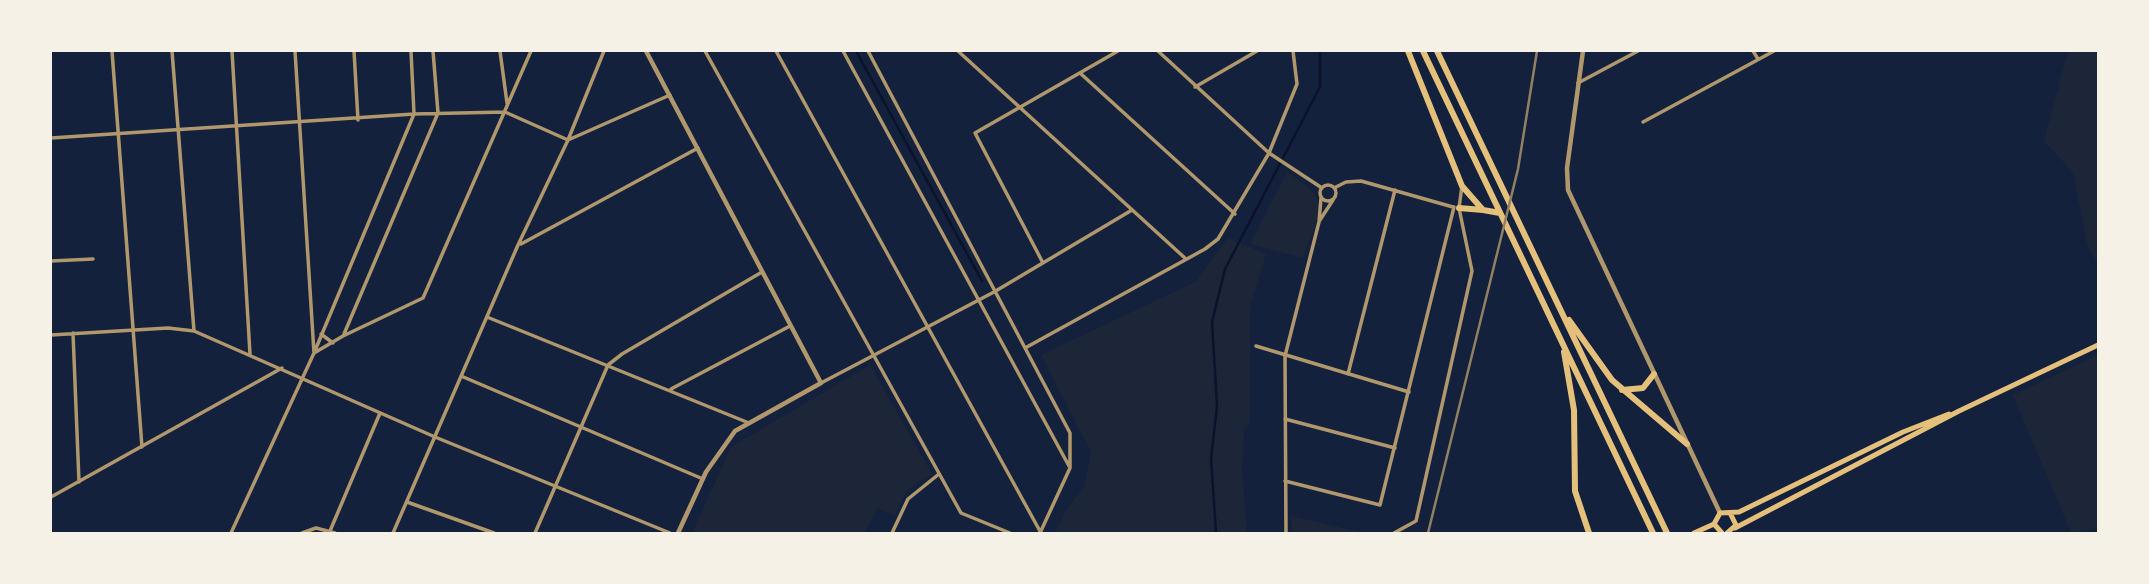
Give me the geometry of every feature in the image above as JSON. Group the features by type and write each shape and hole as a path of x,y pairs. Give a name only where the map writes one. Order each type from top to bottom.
{"highway":[{"path":"1408,51 1462,187 1483,210"},
{"path":"1423,51 1653,533"},
{"path":"1437,51 1667,533"},
{"path":"1456,208 1500,213"},
{"path":"1558,305 1603,369 1622,390 1688,444"},
{"path":"1562,343 1574,410 1575,491 1589,533"},
{"path":"1622,390 1643,388 1654,374"}],"main road":[{"path":"1725,532 1959,411 2098,345"},
{"path":"1694,533 1714,524 1720,513 1744,510 1913,427 1959,411"},
{"path":"1725,532 1735,518 1730,513"},
{"path":"1714,524 1725,532"}],"street":[{"path":"112,51 142,447"},
{"path":"172,51 194,331"},
{"path":"232,51 250,354"},
{"path":"295,51 314,353"},
{"path":"354,51 358,120"},
{"path":"230,533 303,379 414,114 411,51"},
{"path":"343,336 438,113 432,51"},
{"path":"500,51 507,105"},
{"path":"314,353 343,336 423,298 531,51"},
{"path":"393,533 518,245 568,140 604,51"},
{"path":"646,51 821,383"},
{"path":"705,51 961,513 1010,533"},
{"path":"776,51 838,169 928,325 1040,533"},
{"path":"843,51 1070,468"},
{"path":"867,51 1070,433 1070,468 1040,533"},
{"path":"958,51 1186,259"},
{"path":"1044,263 975,133 1118,51"},
{"path":"1158,51 1194,87 1271,154 1322,188"},
{"path":"1194,87 1256,51"},
{"path":"1025,348 1218,239 1271,154 1297,84 1293,51"},
{"path":"1583,51 1567,168 1568,190 1720,513"},
{"path":"1578,83 1638,51"},
{"path":"1753,51 1758,60"},
{"path":"1643,122 1774,51"},
{"path":"1080,73 1235,214"},
{"path":"51,138 118,132 237,128 414,114 505,112 568,140 670,95"},
{"path":"518,245 698,148"},
{"path":"1322,188 1328,185 1335,188 1354,181 1456,208"},
{"path":"1285,481 1380,505 1462,187"},
{"path":"1286,533 1284,356 1319,222 1322,188"},
{"path":"1319,222 1334,199 1335,188"},
{"path":"1348,374 1395,190"},
{"path":"1321,198 1326,201 1334,199"},
{"path":"1394,533 1416,521 1472,271 1456,208"},
{"path":"678,533 703,479 725,442 749,423 873,354 994,292 1132,210"},
{"path":"51,261 93,259"},
{"path":"535,533 608,365 622,354 762,272"},
{"path":"487,317 749,423"},
{"path":"670,389 790,326"},
{"path":"51,335 134,330 194,331 380,413 670,533"},
{"path":"73,333 79,483"},
{"path":"321,334 333,342"},
{"path":"1256,346 1409,392"},
{"path":"51,497 282,368"},
{"path":"461,376 703,479"},
{"path":"302,533 333,532 380,413"},
{"path":"1284,419 1395,448"},
{"path":"892,533 908,499 923,484 939,474"},
{"path":"407,502 494,533"}],"shaded area":[{"path":"2068,51 2098,51 2098,263 2088,248 2073,173 2044,141"},
{"path":"1287,172 1308,187 1317,200 1315,226 1303,258 1250,244"},
{"path":"1228,238 1266,254 1250,307 1250,424 1244,429 1242,471 1247,533 1055,533 1065,512 1084,487 1091,452 1041,355 1195,282"},
{"path":"2098,355 2098,528 2071,533 2013,395"},
{"path":"870,365 932,474 907,490 895,516 877,508 865,533 692,533 731,447"},
{"path":"1291,516 1365,533 1292,533"}],"waterway":[{"path":"856,51 982,281"},
{"path":"1216,533 1211,459 1217,406 1212,322 1225,269 1320,87 1320,51"}],"railway":[{"path":"1428,533 1518,169 1537,51"}]}
